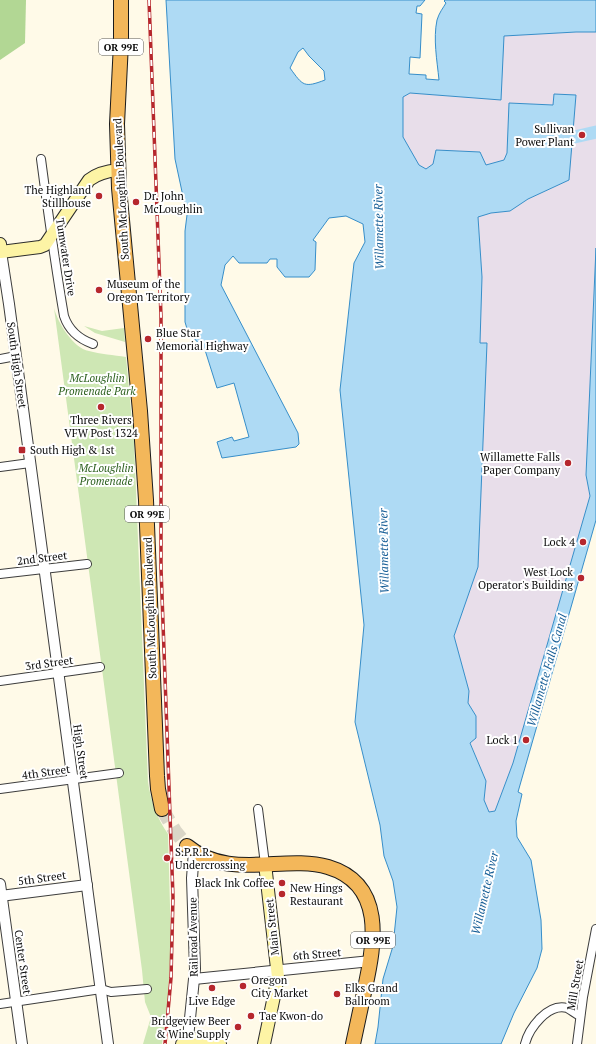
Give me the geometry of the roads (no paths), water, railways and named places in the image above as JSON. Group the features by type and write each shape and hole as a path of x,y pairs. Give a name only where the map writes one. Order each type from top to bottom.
{"highway":[{"name":"South McLoughlin Boulevard","path":"121,0 117,124 118,170 144,472 157,776 162,809"},
{"name":"OR 99E","path":"191,848 210,859 226,864 322,865 343,873 355,883 364,895 372,917 374,940 371,961 353,1044"}],"main road":[{"path":"0,249 40,247 45,245 89,180 98,174 118,170"},
{"name":"Main Street","path":"264,1044 277,983 277,970 265,864"},
{"path":"185,1041 220,1044"}],"street":[{"name":"Tumwater Drive","path":"41,159 51,238 55,252 66,322 72,331 80,338 93,344"},
{"name":"South High Street","path":"0,249 30,462"},
{"path":"0,359 16,356"},
{"path":"0,467 30,462"},
{"name":"High Street","path":"30,462 108,1044"},
{"name":"2nd Street","path":"0,574 87,564"},
{"name":"3rd Street","path":"0,681 100,667"},
{"name":"4th Street","path":"0,789 119,773"},
{"name":"Main Street","path":"258,809 265,864"},
{"name":"Railroad Avenue","path":"185,1041 195,969 191,848"},
{"name":"Center Street","path":"0,884 22,1044"},
{"name":"5th Street","path":"1,896 87,884"},
{"name":"Mill Street","path":"577,1044 580,1016 596,929"},
{"name":"6th Street","path":"194,979 371,961"},
{"path":"0,1004 101,989 111,992 147,989"},
{"path":"526,1044 535,1025 545,1014 555,1008 567,1008 580,1016"}],"water":[{"path":"166,0 425,0 420,6 417,6 416,13 422,14 420,58 410,57 409,74 426,75 426,79 439,80 435,35 437,20 446,3 444,1 445,0 596,0 596,32 504,36 501,100 410,93 403,97 403,137 419,165 426,169 433,164 436,150 480,152 486,165 504,160 507,153 509,103 553,105 554,94 576,95 569,180 528,199 510,211 491,213 478,217 482,277 480,343 487,343 478,567 454,636 469,691 468,703 476,716 476,738 470,743 486,781 484,800 489,812 495,811 513,763 590,496 586,475 596,248 596,520 518,792 522,794 516,821 517,837 531,860 541,920 542,949 537,968 514,1013 501,1044 375,1044 383,979 393,946 397,907 393,881 384,856 380,825 355,722 364,625 340,390 354,263 365,242 363,224 346,216 329,218 313,240 316,242 315,270 309,277 285,277 277,267 277,259 270,259 267,263 239,263 233,256 225,265 221,285 298,433 299,444 296,447 222,458 217,442 232,437 234,441 249,437 234,383 217,388 205,350 188,332 185,322 185,231 187,215 175,159","holes":["303,48 324,71 325,80 312,84 304,84 298,79 290,68 298,52"]}],"waterway":[{"path":"559,145 570,138 596,132"}],"tunnel":[{"path":"162,809 175,831 187,846"}],"railway":[{"path":"149,0 161,316 161,568 173,897 171,978 165,1044"}],"place":[{"name":"Sullivan Power Plant","path":"582,135"},
{"name":"The Highland Stillhouse","path":"99,196"},
{"name":"Dr. John McLoughlin","path":"136,202"},
{"name":"Museum of the Oregon Territory","path":"99,290"},
{"name":"Blue Star Memorial Highway","path":"148,339"},
{"name":"Three Rivers VFW Post 1324","path":"101,407"},
{"name":"South High & 1st","path":"22,450"},
{"name":"Willamette Falls Paper Company","path":"568,463"},
{"name":"Lock 4","path":"583,542"},
{"name":"West Lock Operator's Building","path":"581,578"},
{"name":"Lock 1","path":"526,740"},
{"name":"S.P.R.R. Undercrossing","path":"167,858"},
{"name":"Black Ink Coffee","path":"282,883"},
{"name":"New Hings Restaurant","path":"282,894"},
{"name":"Oregon City Market","path":"243,986"},
{"name":"Live Edge","path":"212,988"},
{"name":"Elks Grand Ballroom","path":"337,994"},
{"name":"Tae Kwon-do","path":"251,1016"},
{"name":"Bridgeview Beer & Wine Supply","path":"238,1027"}],"water label":[{"name":"Willamette River","path":"379,227"},
{"name":"Willamette River","path":"384,551"},
{"name":"Willamette Falls Canal","path":"547,670"},
{"name":"Willamette River","path":"485,893"}],"park label":[{"name":"McLoughlin Promenade Park","path":"97,384"},
{"name":"McLoughlin Promenade","path":"106,474"}]}
